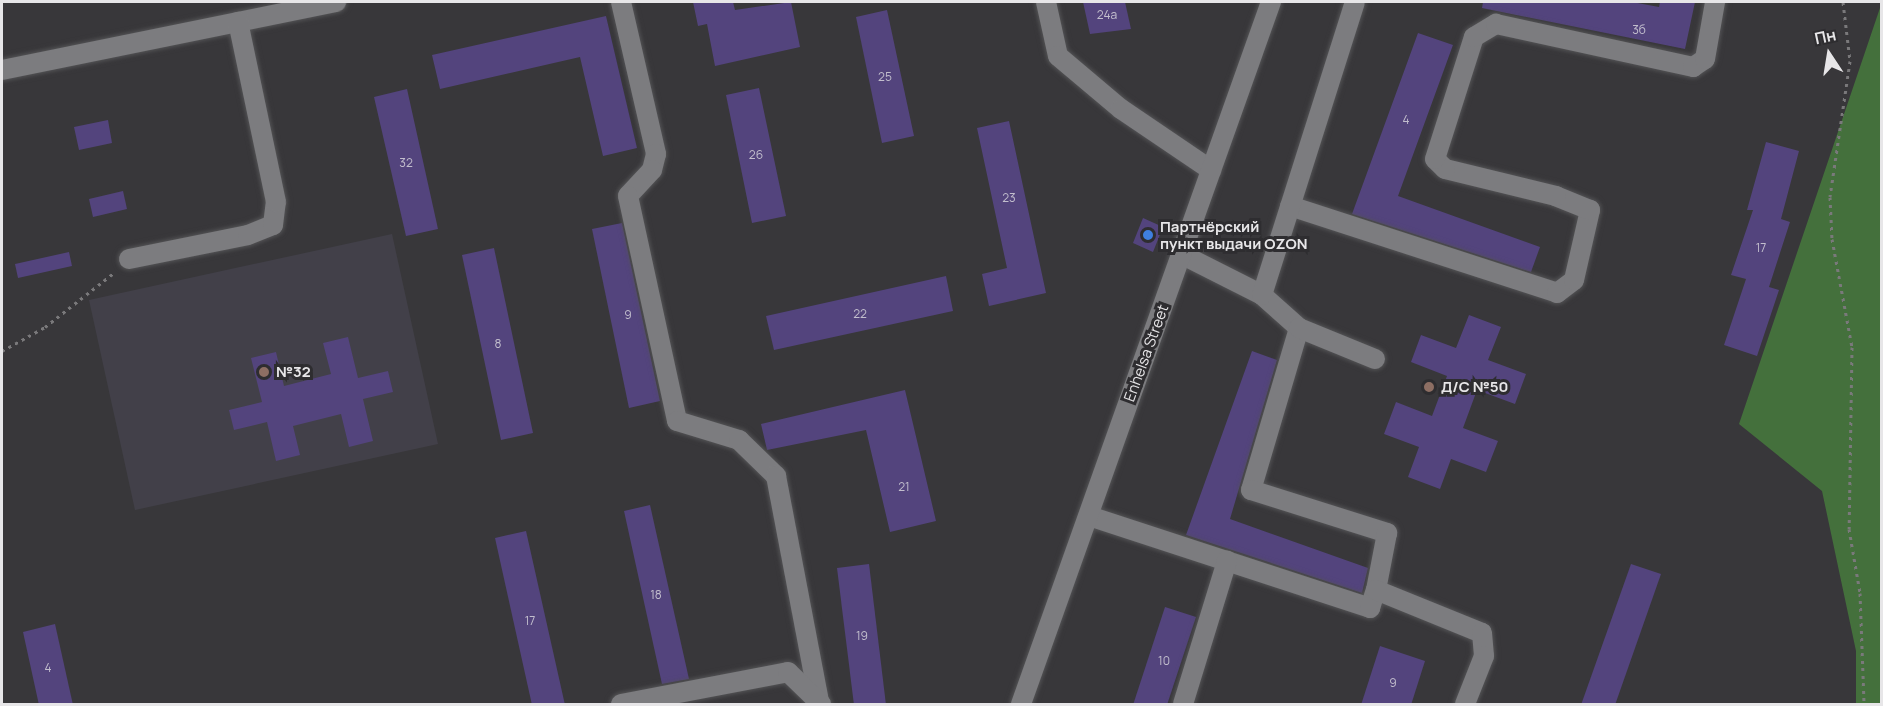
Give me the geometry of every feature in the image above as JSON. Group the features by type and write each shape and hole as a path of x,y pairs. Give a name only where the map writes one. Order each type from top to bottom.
{"street":[{"path":"2,70 336,2"},
{"path":"621,2 656,154 652,170 628,196 677,420 739,440 776,476 820,703"},
{"path":"1046,2 1058,57 1121,109 1211,170"},
{"name":"Enhelsa Street","path":"1022,705 1271,2"},
{"path":"1262,295 1355,2"},
{"path":"1290,206 1557,293 1574,280 1590,210 1556,196 1445,169 1435,159 1474,38 1496,24 1693,67 1705,59 1715,2"},
{"path":"129,259 248,235 273,225 276,202 238,22"},
{"path":"1181,254 1262,295 1299,328 1375,359"},
{"path":"1089,516 1370,608 1376,590 1387,533 1251,490 1299,328"},
{"path":"1183,705 1227,561"},
{"path":"1376,590 1482,633 1484,656 1465,705"},
{"path":"621,705 788,672 820,703"}],"path":[{"path":"1843,2 1850,61 1830,197 1833,239 1852,347 1849,528 1860,593 1864,705"},
{"path":"2,351 45,327 129,259"}],"shaded area":[{"name":"№32","path":"392,234 438,444 135,510 89,300"}],"green space":[{"path":"1882,2 1882,704 1856,704 1856,651 1822,491 1739,424"}],"building":[{"path":"693,2 733,2 735,10 791,2 800,47 715,66 707,24 698,26"},
{"path":"1083,2 1125,2 1131,29 1090,34"},
{"path":"1483,2 1632,2 1659,7 1660,2 1695,2 1685,49 1482,8"},
{"path":"887,10 914,136 882,143 856,17"},
{"path":"606,16 637,148 603,156 580,57 440,89 432,55"},
{"path":"1418,33 1453,45 1398,196 1540,247 1531,272 1352,214"},
{"path":"759,88 786,216 752,223 726,95"},
{"path":"407,89 438,229 406,236 374,97"},
{"path":"108,120 112,143 79,150 74,127"},
{"path":"1009,121 1046,293 989,306 982,274 1007,268 977,128"},
{"path":"1766,142 1799,151 1781,219 1790,222 1769,287 1779,290 1757,356 1724,345 1746,279 1731,275 1753,210 1747,210"},
{"path":"123,191 127,209 93,217 89,199"},
{"name":"Партнёрский пункт выдачи OZON","path":"1143,218 1163,227 1153,252 1133,243"},
{"path":"622,223 660,401 629,408 592,229"},
{"path":"494,248 533,433 501,440 462,255"},
{"path":"69,252 72,266 18,278 15,264"},
{"path":"946,276 953,311 774,350 766,316"},
{"path":"1469,315 1501,327 1488,360 1526,374 1515,404 1477,390 1463,428 1498,441 1486,472 1451,459 1440,489 1408,477 1419,447 1384,434 1396,402 1432,416 1447,376 1411,362 1421,335 1456,348"},
{"path":"348,337 358,378 388,371 393,392 363,399 373,441 349,447 341,414 293,426 300,455 276,461 267,422 234,430 229,410 262,402 251,358 276,352 284,386 331,374 323,343"},
{"path":"1252,351 1277,360 1230,519 1368,568 1362,593 1186,535"},
{"path":"905,390 936,521 890,532 866,430 767,450 761,424"},
{"path":"650,505 689,679 662,684 624,511"},
{"path":"526,531 565,705 532,705 495,538"},
{"path":"869,564 886,705 854,705 837,568"},
{"path":"1631,564 1661,574 1615,705 1581,705"},
{"path":"1165,607 1196,617 1167,705 1133,705"},
{"path":"55,624 73,705 39,705 23,632"},
{"path":"1380,646 1425,661 1411,705 1361,705"}],"place":[{"name":"Партнёрский пункт выдачи OZON","path":"1148,235"},
{"name":"№32","path":"264,372"},
{"name":"Д/С №50","path":"1429,387"}]}
